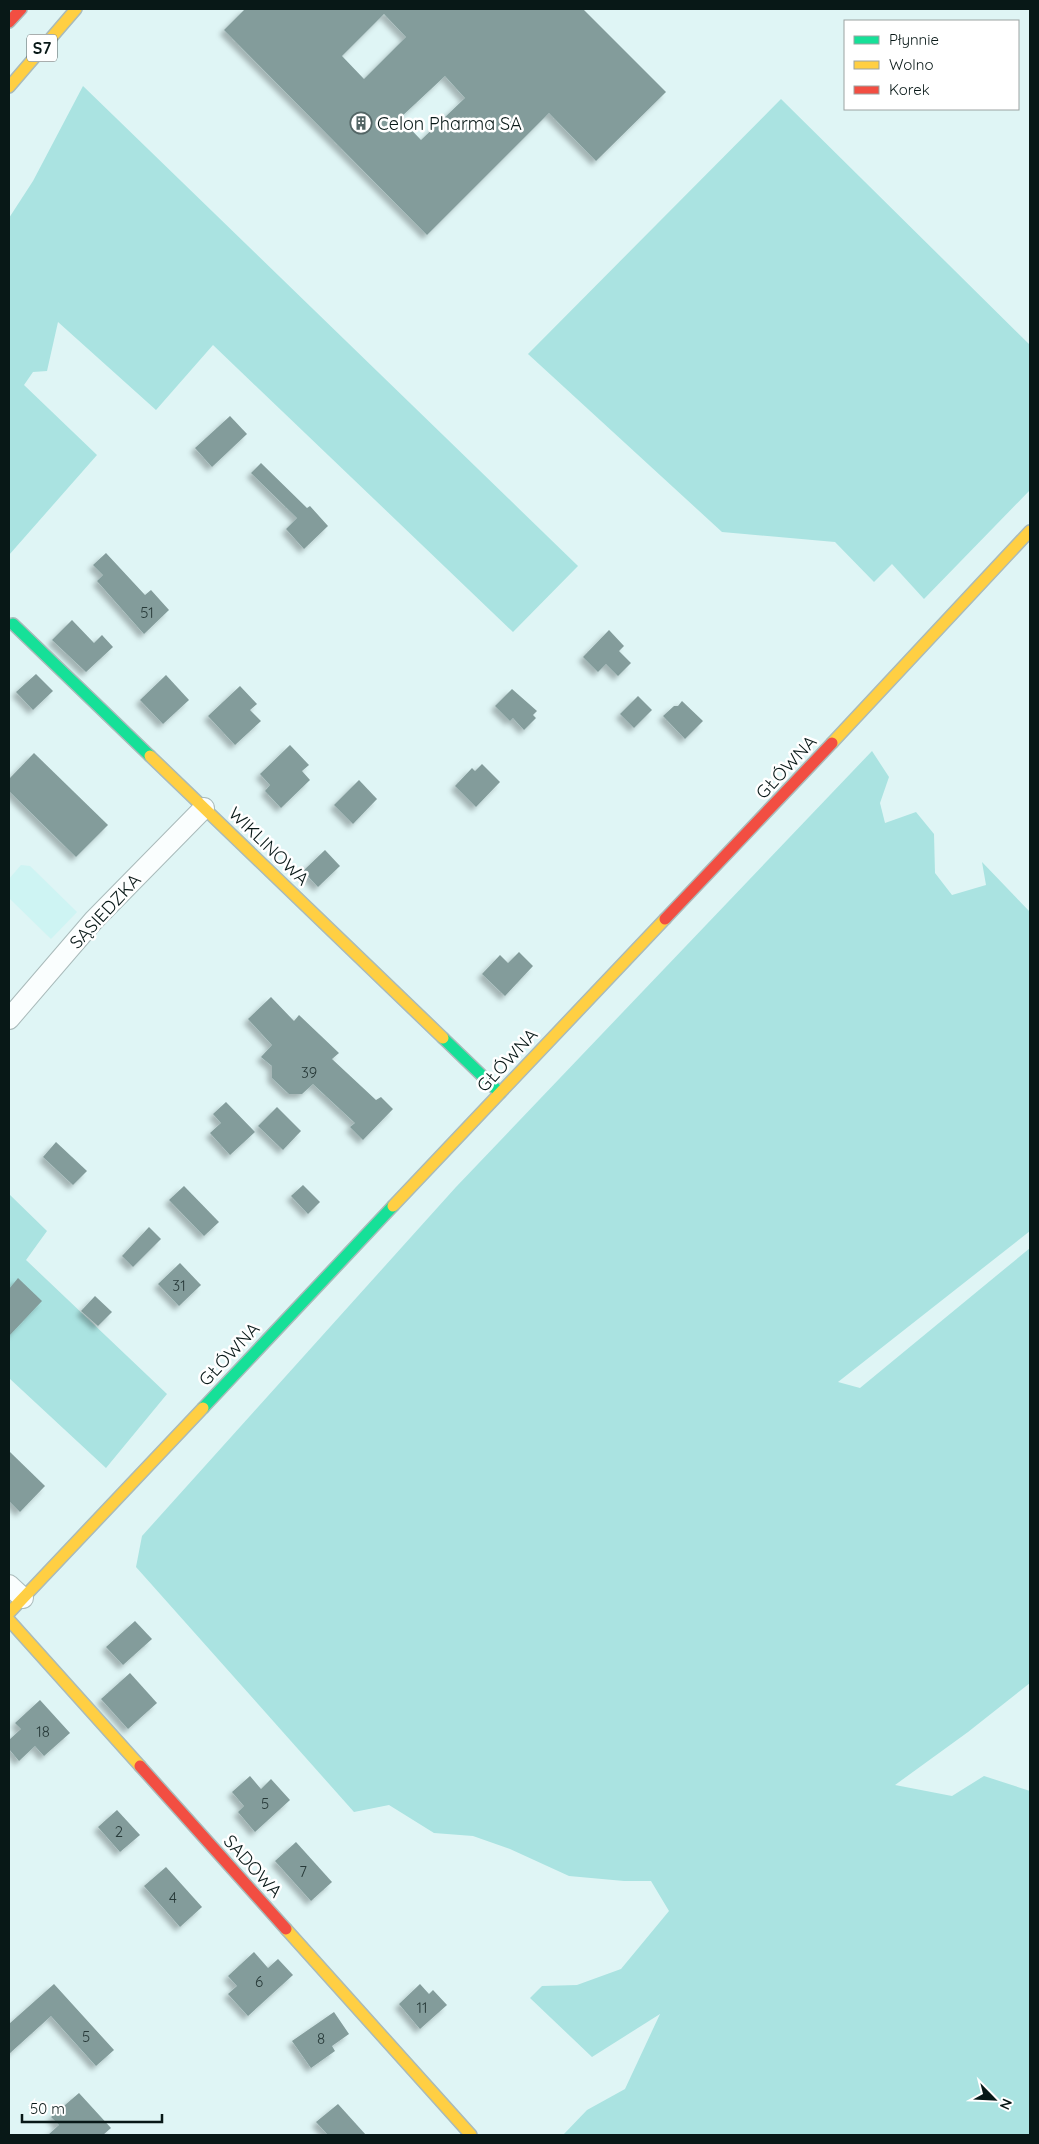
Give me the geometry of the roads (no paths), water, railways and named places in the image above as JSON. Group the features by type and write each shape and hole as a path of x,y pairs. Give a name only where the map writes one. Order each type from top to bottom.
{"main road":[{"name":"S7","path":"9,22 21,9"},
{"name":"S7","path":"9,86 76,9"},
{"name":"GŁÓWNA","path":"9,1613 16,1592 731,852 1030,531"},
{"name":"WIKLINOWA","path":"13,624 500,1093"},
{"name":"SADOWA","path":"9,1620 471,2135"}],"street":[{"name":"SĄSIEDZKA","path":"9,1019 94,920 204,808"}],"place":[{"name":"Celon Pharma SA","path":"361,123"}]}
